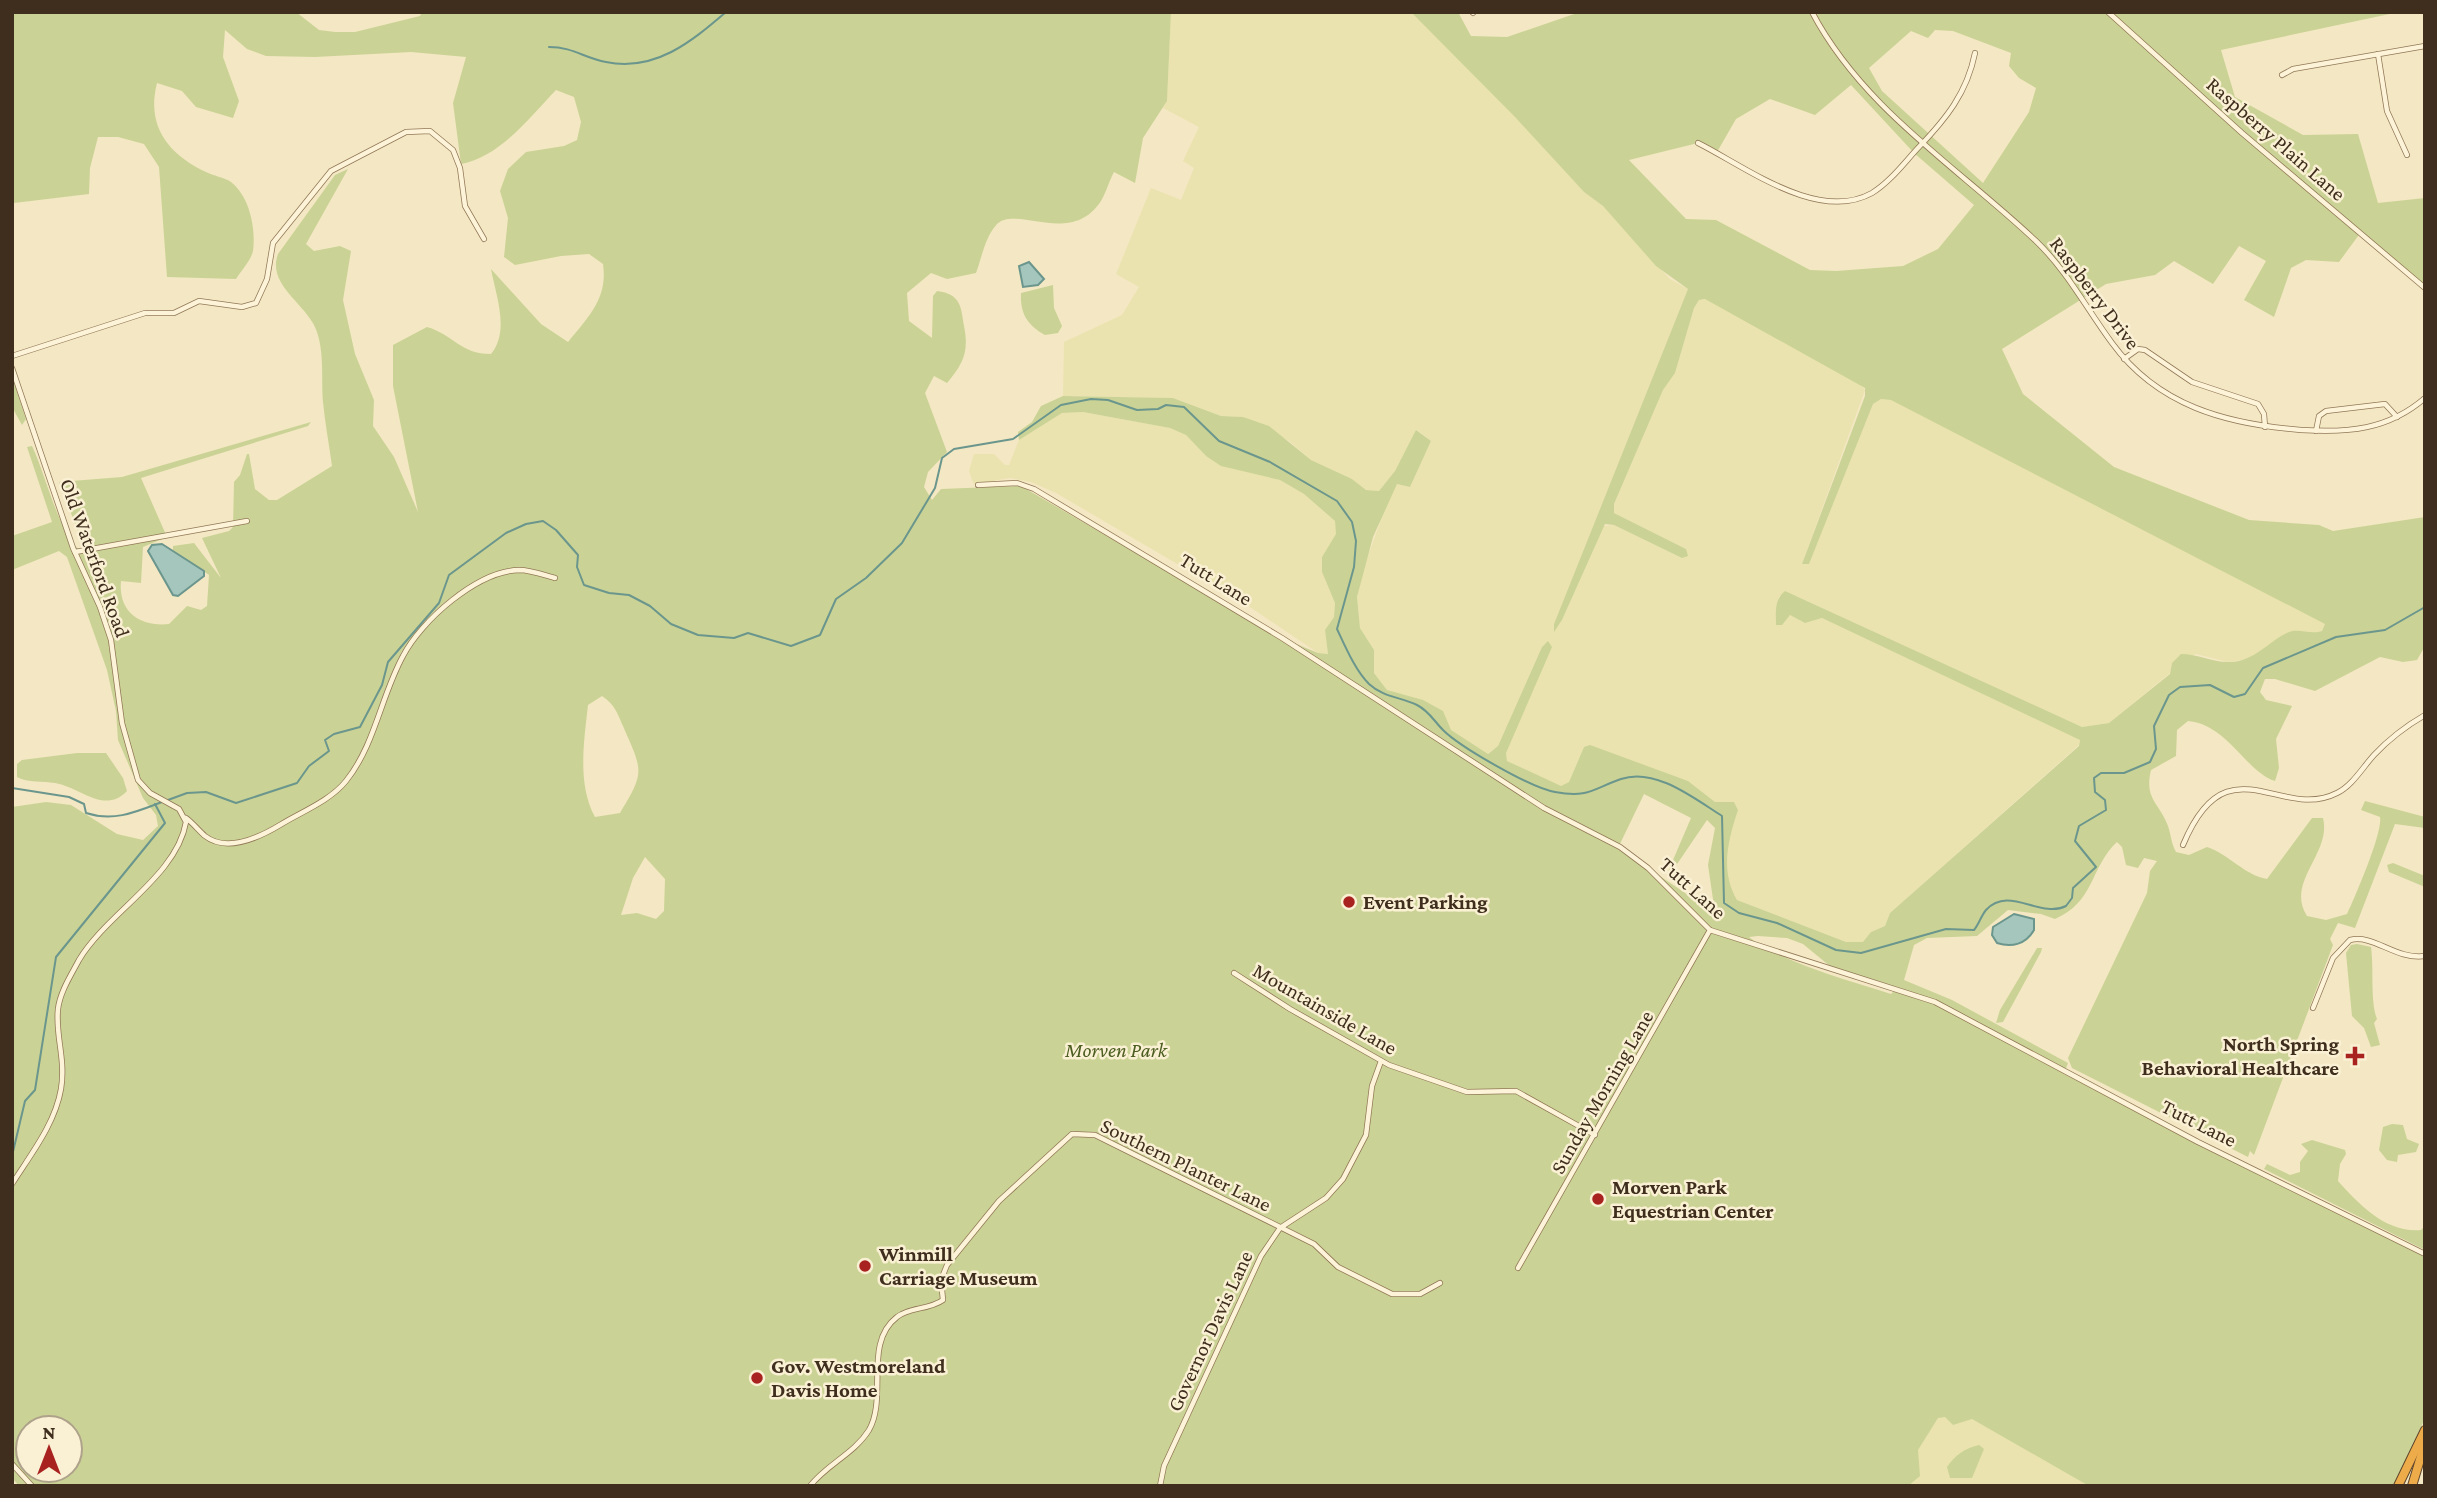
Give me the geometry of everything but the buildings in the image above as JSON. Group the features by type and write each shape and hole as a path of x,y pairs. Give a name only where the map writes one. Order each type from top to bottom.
{"highway":[{"path":"2425,1430 2399,1484 2413,1485 2425,1443"}],"street":[{"name":"Raspberry Drive","path":"1812,12 1845,62 1922,144 2050,256 2074,285 2124,359 2158,389 2190,407 2225,420 2265,427 2316,431 2361,430 2397,417 2425,398"},
{"name":"Raspberry Plain Lane","path":"2108,12 2242,133 2425,288"},
{"path":"2282,75 2293,69 2425,46"},
{"path":"1699,143 1805,198 1833,203 1861,198 1879,188 1922,144 1958,101 1975,53"},
{"path":"2378,54 2388,111 2407,155"},
{"path":"12,356 145,313 174,313 199,301 242,307 257,303 267,279 273,243 331,171 412,130 437,135 453,150 460,168 465,206 484,239"},
{"path":"2124,359 2138,349 2145,350 2192,382 2258,404 2264,415 2265,427"},
{"name":"Old Waterford Road","path":"12,368 75,552 100,607 111,640 122,723 138,780 145,790 170,804 214,841 235,843 272,829 344,784 359,761 404,654 445,606 485,580 518,570 555,578"},
{"path":"2316,431 2319,416 2326,411 2385,404 2397,417"},
{"name":"Tutt Lane","path":"978,485 1017,483 1034,489 1160,563 1544,808 1620,847 1648,868 1710,930 1935,1003 2188,1137 2425,1254"},
{"path":"75,552 247,521"},
{"path":"2183,845 2190,827 2210,803 2224,793 2247,788 2302,798 2337,793 2388,741 2425,715"},
{"path":"12,1184 48,1126 59,1096 64,1062 57,1016 62,994 86,950 171,858 186,826 186,817"},
{"name":"Sunday Morning Lane","path":"1518,1268 1710,930"},
{"path":"2313,1008 2333,958 2350,940 2367,940 2410,958 2425,956"},
{"name":"Mountainside Lane","path":"1234,973 1290,1009 1381,1061 1467,1092 1516,1091 1595,1135"},
{"name":"Governor Davis Lane","path":"1160,1486 1164,1466 1252,1271 1280,1228 1326,1198 1343,1179 1367,1135 1372,1086 1381,1061"},
{"name":"Southern Planter Lane","path":"810,1486 868,1431 878,1407 880,1351 892,1323 899,1315 935,1306 943,1300 941,1280 947,1265 999,1201 1067,1136 1080,1132 1095,1135 1314,1244 1338,1267 1392,1294 1420,1294 1440,1283"},
{"path":"12,1464 32,1486"}],"shaded area":[{"path":"1171,12 1414,12 1491,90 1584,192 1603,206 1670,279 1688,289 1554,624 1554,631 1562,620 1604,526 1614,525 1682,558 1686,549 1614,513 1614,504 1663,390 1675,373 1694,308 1699,300 1706,299 1858,382 1865,390 1802,564 1809,563 1873,404 1881,399 1892,400 2314,617 2325,624 2322,631 2315,634 2290,632 2248,659 2228,662 2196,654 2172,663 2170,673 2109,723 2082,727 1796,596 1779,596 1776,625 1790,615 1805,623 1822,618 2080,739 2079,745 1890,913 1885,926 1871,932 1864,942 1846,942 1737,900 1728,884 1727,864 1728,838 1738,810 1734,802 1715,802 1688,781 1584,747 1569,782 1561,787 1507,761 1506,753 1549,641 1542,647 1498,746 1487,754 1387,690 1374,673 1374,650 1360,628 1357,597 1364,567 1388,500 1397,484 1410,487 1431,441 1417,430 1395,471 1379,491 1366,490 1352,479 1311,460 1289,441 1243,417 1221,416 1173,398 1063,396 1064,342 1122,315 1139,287 1116,274 1151,188 1181,200 1194,168 1183,161 1199,127 1163,108 1167,101"},
{"path":"1083,412 1170,428 1186,435 1206,456 1280,480 1304,494 1335,521 1337,534 1322,557 1322,572 1335,603 1334,617 1325,630 1328,654 1318,653 1244,603 1056,493 1031,482 1010,478 974,484 969,471 974,454 994,454 1005,465 1009,465 1019,440 1062,413"},
{"path":"1946,1405 2096,1486 1895,1486"}],"green space":[{"name":"Morven Park","path":"12,12 296,12 319,30 355,32 420,16 422,12 1171,12 1167,101 1143,138 1135,183 1114,172 1101,201 1089,214 1075,221 1045,223 1006,219 997,224 990,235 976,273 947,279 931,273 907,293 909,321 932,338 933,296 937,291 951,295 960,307 965,335 964,356 958,369 947,383 934,376 925,393 947,452 928,472 924,487 932,500 941,489 1021,486 1282,638 1318,653 1328,654 1325,630 1334,617 1335,603 1322,572 1322,557 1336,534 1335,521 1304,494 1280,480 1221,466 1206,456 1186,435 1170,428 1083,412 1062,413 1019,440 1018,432 1032,422 1041,406 1063,396 1173,398 1221,416 1243,417 1269,426 1311,460 1352,479 1366,490 1379,491 1395,471 1416,430 1431,441 1410,487 1397,484 1373,537 1357,597 1360,628 1374,650 1374,673 1387,690 1423,700 1443,711 1451,730 1488,754 1498,746 1542,647 1548,641 1552,647 1506,753 1507,761 1561,786 1569,782 1584,747 1590,745 1688,781 1715,802 1734,802 1738,810 1731,833 1727,867 1737,900 1846,942 1863,942 1871,932 1885,926 1890,913 2079,746 2080,740 1822,618 1805,623 1790,615 1782,625 1776,625 1777,602 1785,591 2082,727 2109,723 2170,674 2172,663 2181,654 2224,662 2239,661 2289,632 2318,632 2322,631 2325,624 1891,400 1881,399 1873,404 1809,564 1802,564 1865,396 1865,388 1705,299 1699,300 1694,308 1675,373 1663,390 1614,504 1614,513 1686,549 1688,556 1682,558 1614,525 1605,524 1562,620 1554,632 1554,624 1688,289 1656,266 1603,206 1584,192 1515,117 1411,12 1458,12 1471,36 1507,37 1580,12 2399,12 2221,50 2235,97 2303,135 2358,134 2378,203 2425,198 2425,288 2361,232 2339,262 2306,260 2291,268 2274,317 2244,300 2266,261 2239,246 2213,284 2174,261 2155,275 2106,284 2002,349 2023,394 2114,467 2249,520 2319,525 2333,531 2425,517 2425,646 2417,660 2403,662 2380,657 2315,691 2275,679 2265,679 2260,692 2266,700 2292,706 2276,739 2279,768 2275,781 2255,768 2214,730 2188,721 2177,730 2176,756 2151,770 2149,788 2168,826 2176,852 2189,855 2207,847 2251,873 2267,879 2312,818 2323,818 2321,843 2301,891 2307,916 2326,920 2347,914 2373,850 2380,817 2361,810 2365,801 2425,817 2425,828 2395,824 2355,928 2338,923 2330,939 2333,945 2254,1155 2250,1151 2248,1157 2072,1068 2068,1058 2147,893 2150,871 2157,861 2144,858 2138,868 2126,865 2122,847 2117,842 2108,852 2085,894 2068,912 2055,919 2041,914 2008,910 1977,936 1927,938 1914,945 1904,980 1952,1000 2068,1063 2064,1074 2425,1253 2425,1418 2394,1486 2089,1486 1972,1419 1953,1425 1945,1417 1938,1418 1918,1450 1920,1476 1908,1486 19,1486 17,1484 84,1484 84,1414 14,1414 14,1480 12,807 46,802 71,805 117,834 143,840 158,826 156,815 143,798 118,740 116,711 107,670 67,557 59,551 12,570 12,536 52,522 27,447 32,446 65,530 81,552 86,552 59,482 122,477 311,422 308,426 141,478 167,537 143,547 141,583 121,581 121,592 127,609 140,620 169,624 187,606 201,610 207,606 209,575 173,550 173,546 194,543 221,578 202,538 229,531 233,527 234,482 240,475 247,454 255,489 269,500 277,500 332,466 322,393 318,336 310,318 282,284 276,265 278,254 335,175 348,169 306,244 314,251 340,246 351,251 343,300 355,354 374,400 373,426 394,457 418,512 393,386 393,345 427,327 464,348 491,354 497,345 501,324 491,269 541,324 568,342 600,297 604,276 603,264 589,254 561,256 515,265 504,257 508,218 500,191 508,169 526,152 564,146 577,140 581,122 574,97 556,90 501,145 475,160 461,164 453,103 466,57 411,52 315,57 266,56 247,49 225,30 223,57 239,101 233,118 196,107 182,91 157,83 155,113 163,137 181,157 193,165 231,182 238,188 247,205 252,223 253,251 236,279 167,277 159,167 144,144 118,137 98,137 90,168 89,194 14,203","holes":["1935,30 1953,31 2011,53 2009,66 2019,78 2036,88 2029,112 1983,183 1882,91 1869,68 1911,31 1928,38","1851,85 1914,153 1974,205 1938,249 1903,266 1836,271 1810,270 1716,220 1686,219 1629,160 1698,143 1717,152 1736,119 1770,99 1815,115","602,696 610,703 637,762 637,779 620,813 595,817 589,804 583,762 588,705","1644,794 1691,818 1667,874 1673,870 1707,820 1715,828 1708,865 1715,913 1618,848","645,857 665,879 664,911 656,919 637,913 621,915 633,878","1749,937 1787,938 1803,944 1831,967 1896,989 1891,994 1817,970 1778,954"]},
{"path":"1053,285 1054,308 1062,326 1058,333 1045,335 1026,318 1021,293"},
{"path":"12,376 26,419 22,425 12,407"},
{"path":"77,753 106,753 123,778 127,791 118,798 101,800 64,785 17,777 17,764 22,760"},
{"path":"2393,863 2425,876 2425,887 2389,872 2387,865"},
{"path":"2351,945 2371,947 2377,1019 2374,1023 2380,1045 2371,1047 2364,1028 2352,1016 2346,953"},
{"path":"2037,948 2042,948 2041,952 2003,1022 1996,1023 2000,1010"},
{"path":"2403,1125 2407,1139 2419,1144 2416,1152 2398,1155 2397,1162 2387,1160 2379,1150 2383,1127"},
{"path":"2312,1140 2345,1150 2338,1181 2374,1215 2384,1222 2408,1230 2421,1230 2425,1226 2425,1250 2264,1169 2267,1164 2290,1175 2300,1172 2300,1162 2308,1151 2301,1144"},
{"path":"1979,1445 1984,1449 1972,1478 1950,1478 1947,1467 1954,1459 1965,1450"}],"water":[{"path":"1029,262 1044,279 1038,285 1023,287 1019,266"},
{"path":"162,544 204,571 204,576 178,596 173,595 148,551 152,545"},
{"path":"2014,914 2034,919 2034,930 2027,939 2018,944 1997,943 1992,935 1993,927"}],"waterway":[{"path":"549,47 565,49 606,62 640,63 686,44 726,12"},
{"path":"168,800 187,793 206,792 236,803 297,783 309,766 329,751 325,740 334,734 360,727 382,685 388,662 439,603 449,575 506,533 526,524 543,521 556,530 578,555 577,567 584,585 609,593 629,595 650,606 671,624 698,635 734,638 748,633 791,646 820,635 836,599 866,578 902,543 935,488 942,458 954,449 1013,439 1061,405 1091,399 1108,400 1137,410 1158,409 1166,405 1184,407 1219,441 1270,462 1337,501 1352,522 1356,541 1354,567 1337,629 1355,665 1369,684 1380,692 1421,707 1443,730 1464,746 1496,766 1544,789 1566,794 1583,793 1634,776 1661,781 1687,794 1722,816 1724,903 1739,913 1777,923 1836,950 1861,953 1946,929 1974,930 1986,910 1995,903 2005,901 2046,909 2066,906 2072,898 2073,888 2096,867 2075,841 2079,826 2106,810 2105,800 2095,792 2094,778 2101,773 2124,773 2150,762 2156,749 2154,726 2169,695 2180,687 2210,685 2234,697 2245,694 2263,668 2336,637 2385,630 2425,607"},
{"path":"12,788 69,797 84,804 86,813 96,816 125,815 162,802"},
{"path":"12,1156 25,1101 35,1090 56,957 165,823 155,804"}],"place":[{"name":"Event Parking","path":"1349,902"},
{"name":"North Spring Behavioral Healthcare","path":"2355,1056"},
{"name":"Morven Park Equestrian Center","path":"1598,1199"},
{"name":"Winmill Carriage Museum","path":"865,1266"},
{"name":"Gov. Westmoreland Davis Home","path":"757,1378"}]}
